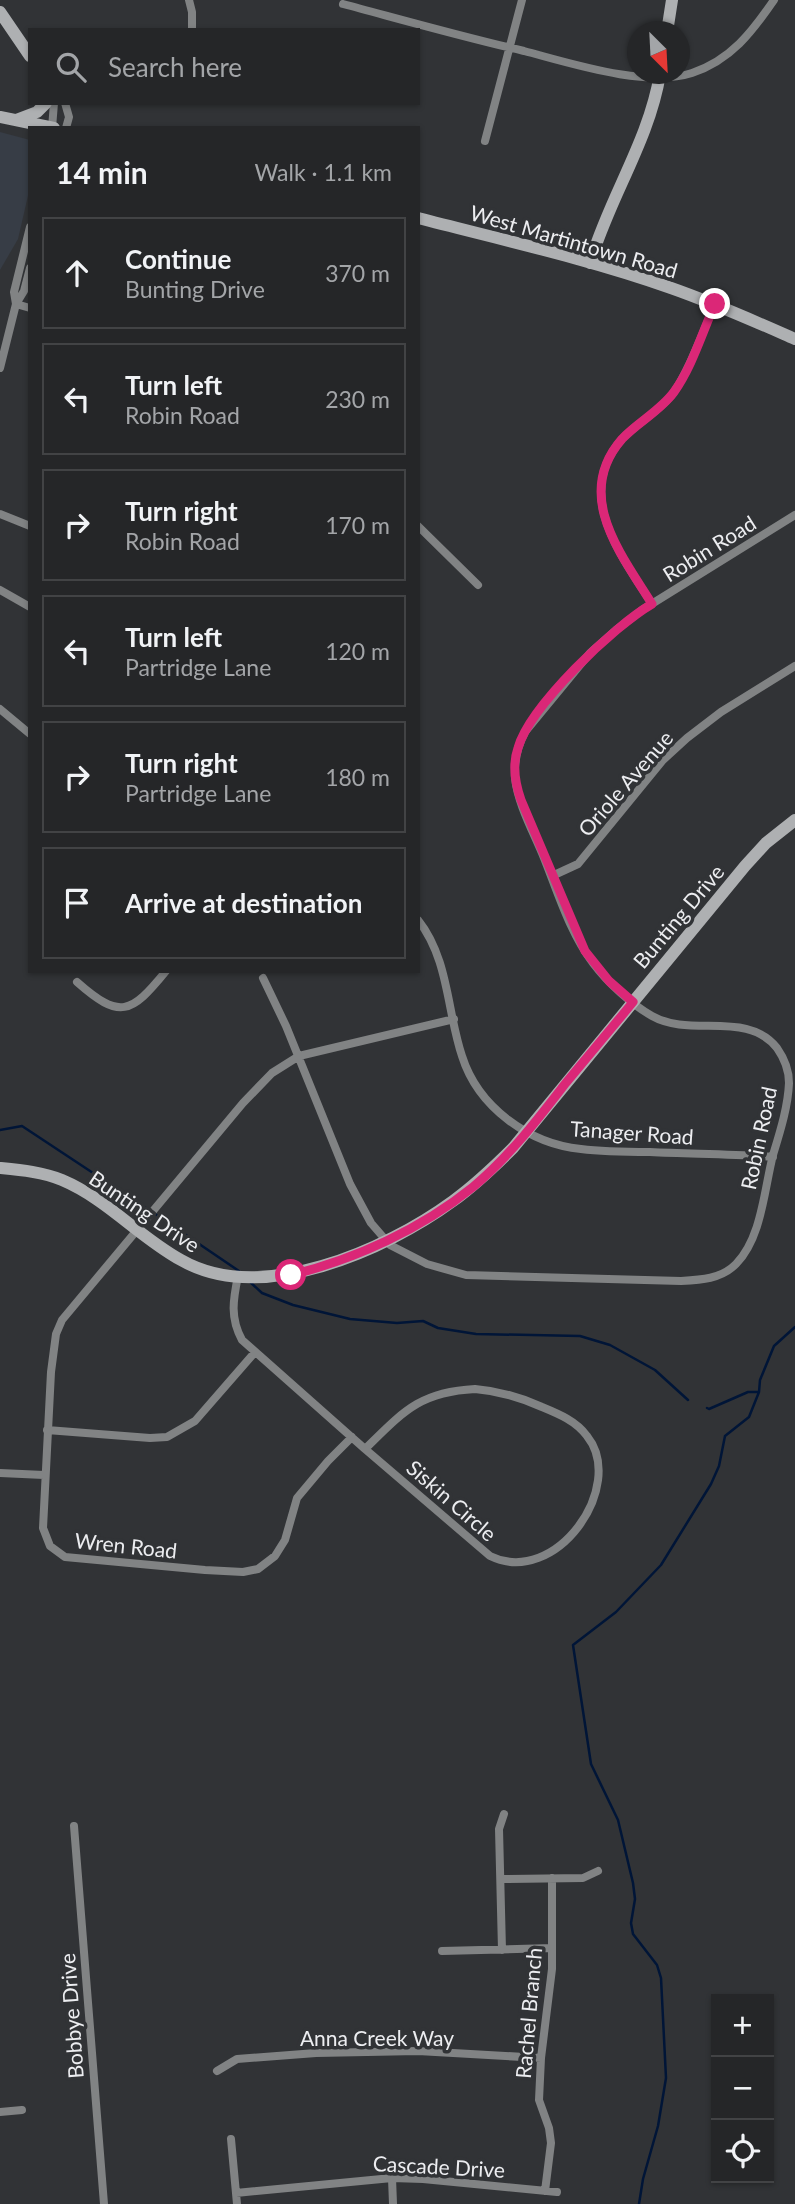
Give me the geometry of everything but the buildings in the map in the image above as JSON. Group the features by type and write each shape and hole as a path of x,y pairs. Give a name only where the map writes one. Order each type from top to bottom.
{"street":[{"path":"189,0 192,28"},
{"path":"485,141 522,0"},
{"path":"669,21 672,0"},
{"path":"690,72 724,55 748,37 774,0"},
{"path":"343,4 607,72 627,73"},
{"path":"0,12 28,53"},
{"path":"590,263 607,214 652,112 658,84"},
{"path":"16,120 37,112 44,105"},
{"path":"53,126 54,105"},
{"path":"66,105 69,117 67,126"},
{"path":"0,117 44,126"},
{"name":"West Martintown Road","path":"420,219 655,282 715,304 795,339"},
{"path":"16,304 14,292 28,235"},
{"path":"0,368 16,304 24,291 28,276"},
{"path":"16,304 28,307"},
{"path":"652,604 609,533 602,510 603,478 612,454 623,438 675,391 715,304"},
{"path":"0,514 28,525"},
{"name":"Robin Road","path":"263,978 299,1056 350,1184 365,1214 385,1241 427,1264 467,1275 681,1281 709,1279 730,1269 747,1249 755,1231 783,1121 789,1082 784,1060 775,1046 759,1033 744,1028 673,1024 654,1017 609,981 585,951 518,791 515,771 518,747 534,719 590,653 652,604 795,514"},
{"path":"420,528 478,585"},
{"path":"0,590 28,606"},
{"name":"Oriole Avenue","path":"552,876 578,864 663,760 687,738 721,712 795,666"},
{"path":"0,709 28,732"},
{"name":"Bunting Drive","path":"0,1168 37,1173 61,1180 110,1208 187,1264 209,1272 265,1278 291,1275 385,1241 433,1215 473,1186 513,1149 755,854 795,820"},
{"name":"Tanager Road","path":"420,923 437,953 461,1055 477,1088 498,1112 554,1144 580,1149 773,1157"},
{"path":"77,982 107,1005 123,1007 145,997 164,973"},
{"path":"299,1056 454,1019"},
{"name":"Wren Road","path":"299,1056 262,1081 58,1327 54,1341 47,1430 44,1535 50,1546 60,1555 243,1572 258,1569 275,1556 285,1540 298,1498 352,1437"},
{"name":"Siskin Circle","path":"238,1276 233,1317 242,1340 365,1449 485,1553 497,1560 526,1562 544,1557 567,1541 586,1515 600,1469 591,1441 569,1419 512,1395 487,1390 450,1391 424,1399 403,1414 365,1449"},
{"path":"47,1430 167,1437 195,1421 255,1352"},
{"path":"0,1473 44,1475"},
{"path":"502,1950 499,1829 504,1814"},
{"name":"Bobbye Drive","path":"74,1826 104,2204"},
{"path":"501,1879 583,1878 598,1871"},
{"name":"Rachel Branch","path":"545,2191 551,2143 539,2100 541,2058 552,1969 552,1878"},
{"path":"442,1951 552,1948"},
{"name":"Anna Creek Way","path":"217,2071 237,2059 316,2053 418,2051 541,2058"},
{"path":"0,2112 22,2110"},
{"path":"231,2139 237,2204"},
{"path":"393,2178 393,2204"},
{"name":"Cascade Drive","path":"236,2193 393,2178 557,2192"}],"shaded area":[{"path":"0,132 28,139 28,196 18,239 0,270"}],"waterway":[{"path":"0,1130 22,1126 149,1210"},
{"path":"155,1214 239,1271"},
{"path":"249,1281 262,1293 293,1305 350,1319 397,1323 423,1321 438,1328 476,1334 580,1336 610,1345 655,1370 688,1400"},
{"path":"639,2204 658,2126 666,2078 661,1978 657,1965 633,1934 633,1883 618,1820 591,1764 573,1645 616,1612 661,1565 711,1484 719,1466 725,1436 749,1417 774,1346 795,1327"},
{"path":"707,1408 748,1392 759,1392"}],"route":[{"path":"291,1275 365,1250 394,1237 452,1203 487,1174 524,1137 633,1002 592,962 573,927 521,800 516,781 516,755 521,740 534,719 590,653 652,604 609,533 602,510 603,478 612,454 623,438 675,391 715,304"}]}
